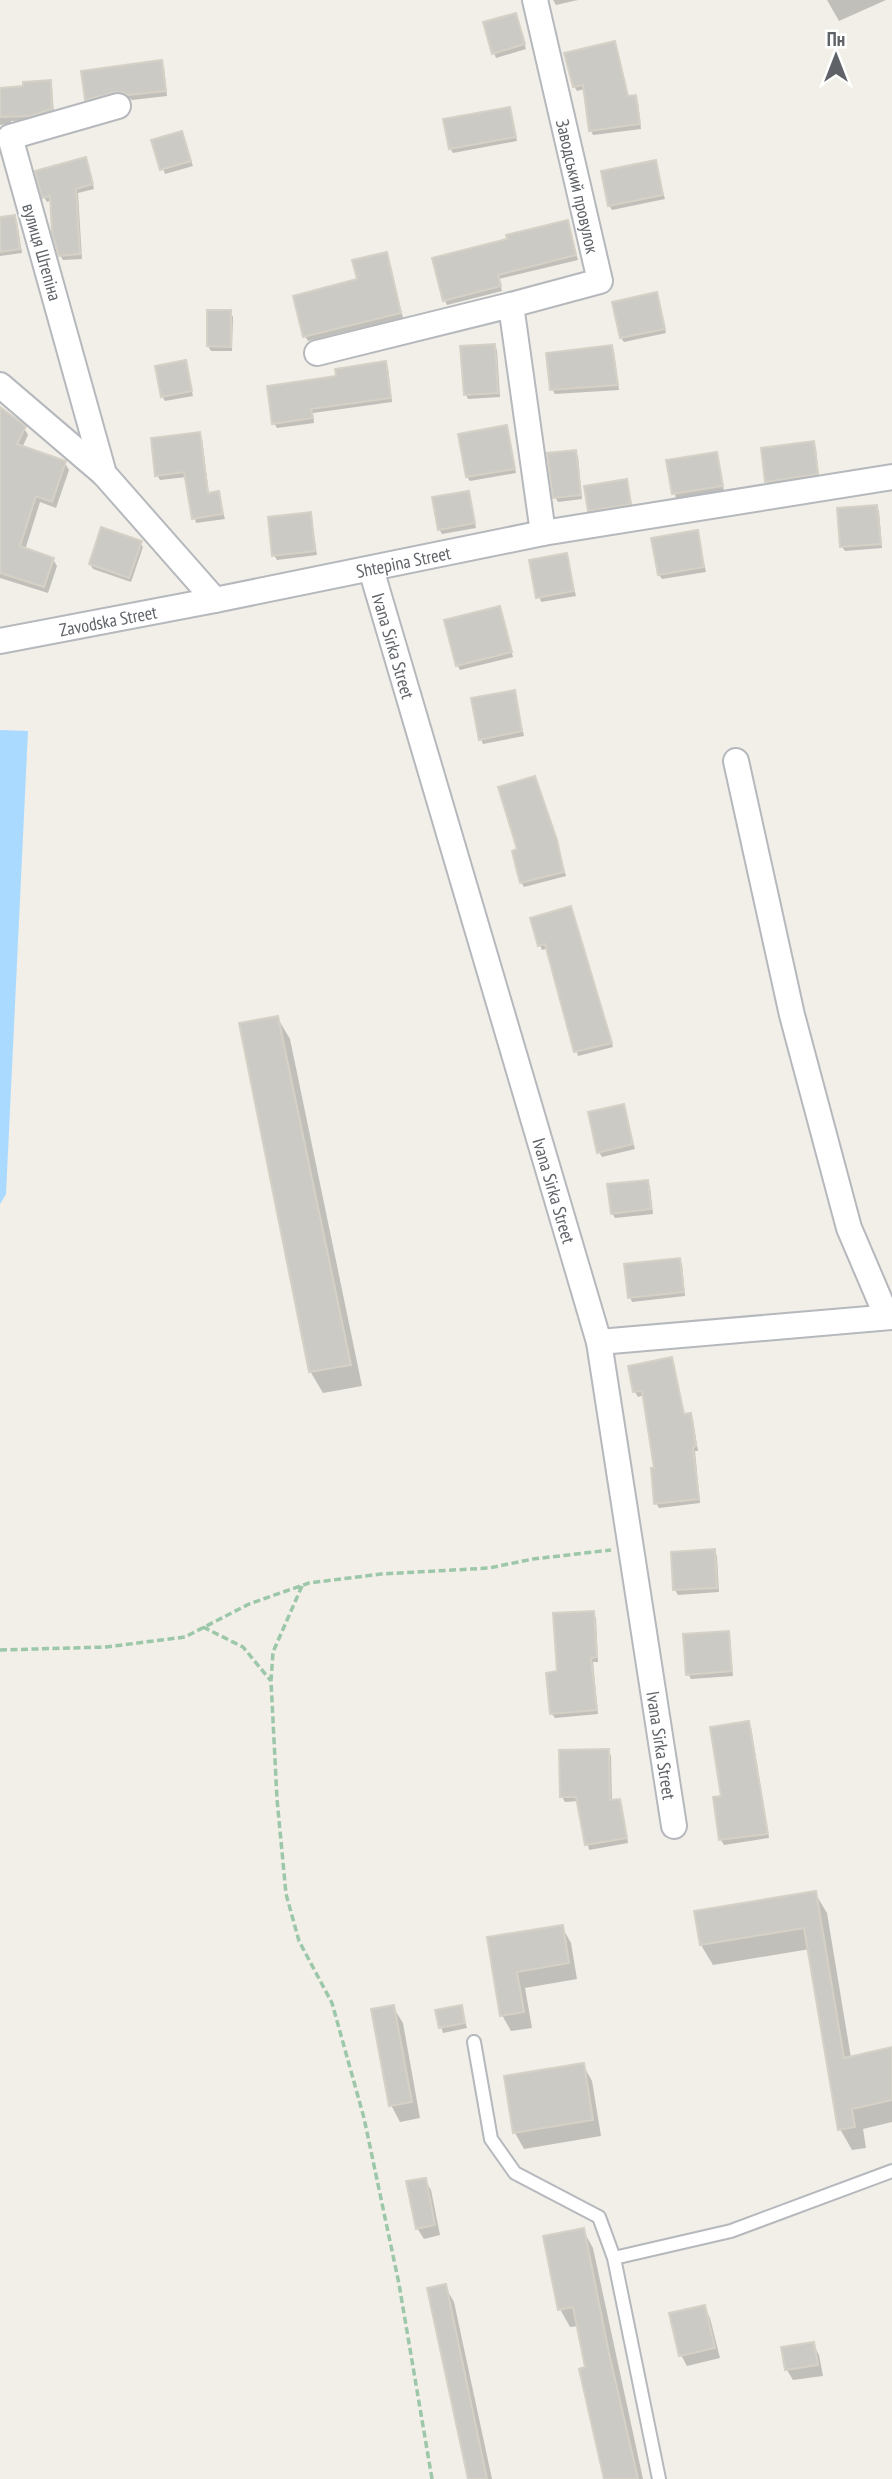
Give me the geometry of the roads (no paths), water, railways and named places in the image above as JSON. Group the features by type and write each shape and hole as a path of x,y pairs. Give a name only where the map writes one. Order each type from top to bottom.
{"street":[{"name":"Заводський провулок","path":"317,353 600,281 535,0"},
{"name":"вулиця Штепіна","path":"104,474 10,137 118,106"},
{"path":"511,305 542,533"},
{"path":"0,385 104,474 215,600"},
{"name":"Shtepina Street","path":"215,600 542,533 892,477"},
{"name":"Ivana Sirka Street","path":"371,569 599,1342 674,1826"},
{"name":"Zavodska Street","path":"0,641 215,600"},
{"path":"599,1342 890,1317 849,1228 792,1015 736,761"}],"lane":[{"path":"474,2042 491,2139 515,2173 599,2217 614,2258 659,2479"},
{"path":"614,2258 731,2231 892,2171"}],"water":[{"path":"0,730 28,731 6,1194 0,1204"}]}
